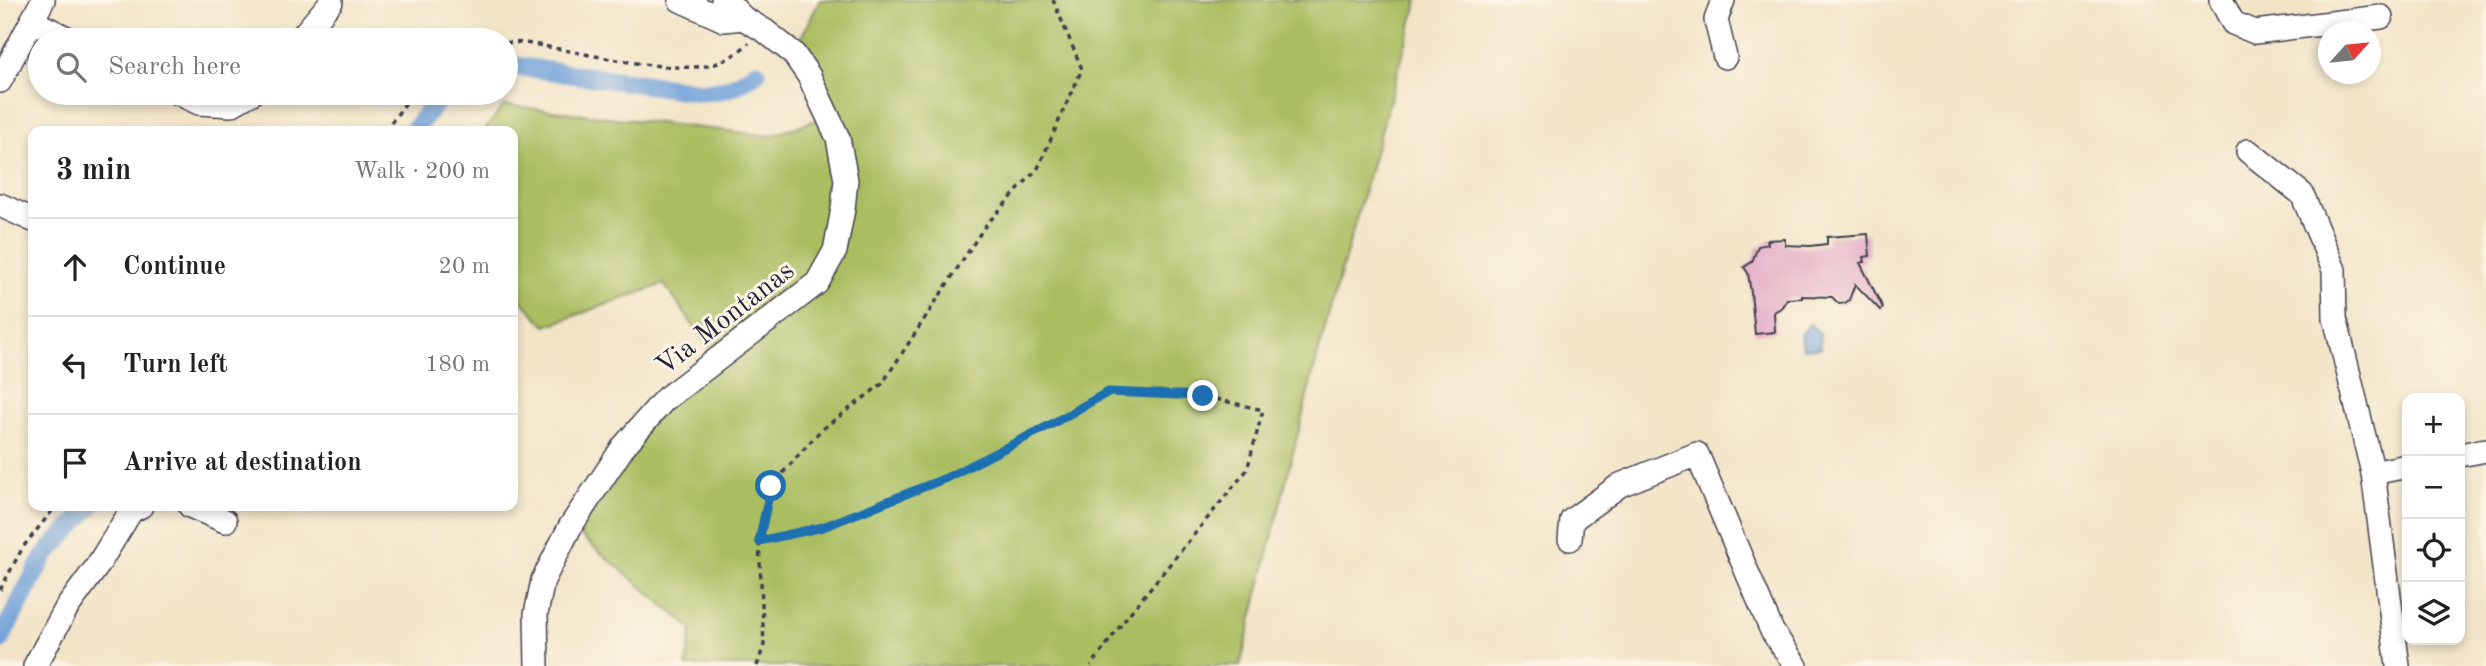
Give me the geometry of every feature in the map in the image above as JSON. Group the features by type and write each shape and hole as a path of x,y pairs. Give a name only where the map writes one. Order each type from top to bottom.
{"street":[{"path":"29,28 43,0"},
{"path":"680,0 724,20 754,24"},
{"name":"Via Montanas","path":"537,666 536,614 543,580 570,527 624,446 664,401 817,284 835,251 844,209 846,180 838,138 809,76 793,53 723,0"},
{"path":"1723,0 1716,20 1725,57"},
{"path":"2221,0 2233,23 2255,32 2381,17"},
{"path":"309,28 331,2"},
{"path":"32,22 45,28"},
{"path":"0,81 28,29"},
{"path":"2249,151 2302,194 2334,270 2335,318 2373,472 2398,666"},
{"path":"0,205 28,218"},
{"path":"2465,454 2486,450"},
{"path":"1570,539 1572,520 1620,485 1697,454 1772,631 1796,666"},
{"path":"2373,472 2402,467"},
{"path":"35,666 66,609 96,568 131,511"},
{"path":"202,511 225,521"}],"path":[{"path":"757,666 764,645 759,541 771,486 820,431 882,384 985,226 1038,168 1082,69 1053,0"},
{"path":"518,44 638,63 700,67 717,64 743,48 749,43 754,24"},
{"path":"389,126 404,105"},
{"path":"759,541 823,527 946,478 1108,392 1203,396 1263,411 1247,470 1129,614 1091,666"},
{"path":"0,590 23,547 52,511"}],"green space":[{"path":"820,0 1418,0 1315,365 1240,666 686,666 692,629 570,527 624,446 717,359 664,284 546,326 518,297 518,126 488,126 504,105 771,136 827,116 793,53"}],"water":[{"path":"1810,324 1820,333 1821,348 1803,349 1801,334"}],"building":[{"path":"1868,234 1870,256 1864,257 1865,262 1860,263 1883,308 1880,310 1855,284 1849,300 1845,303 1839,304 1832,297 1802,296 1787,299 1781,308 1774,312 1775,332 1755,334 1748,273 1744,267 1752,262 1758,246 1768,244 1767,240 1785,239 1785,245 1810,246 1827,244 1827,237"}],"waterway":[{"path":"518,67 701,92 731,87 757,72"},
{"path":"417,126 434,105"},
{"path":"0,640 44,556 86,511"}],"route":[{"path":"771,486 759,541 823,527 946,478 1108,392 1203,396"}]}
